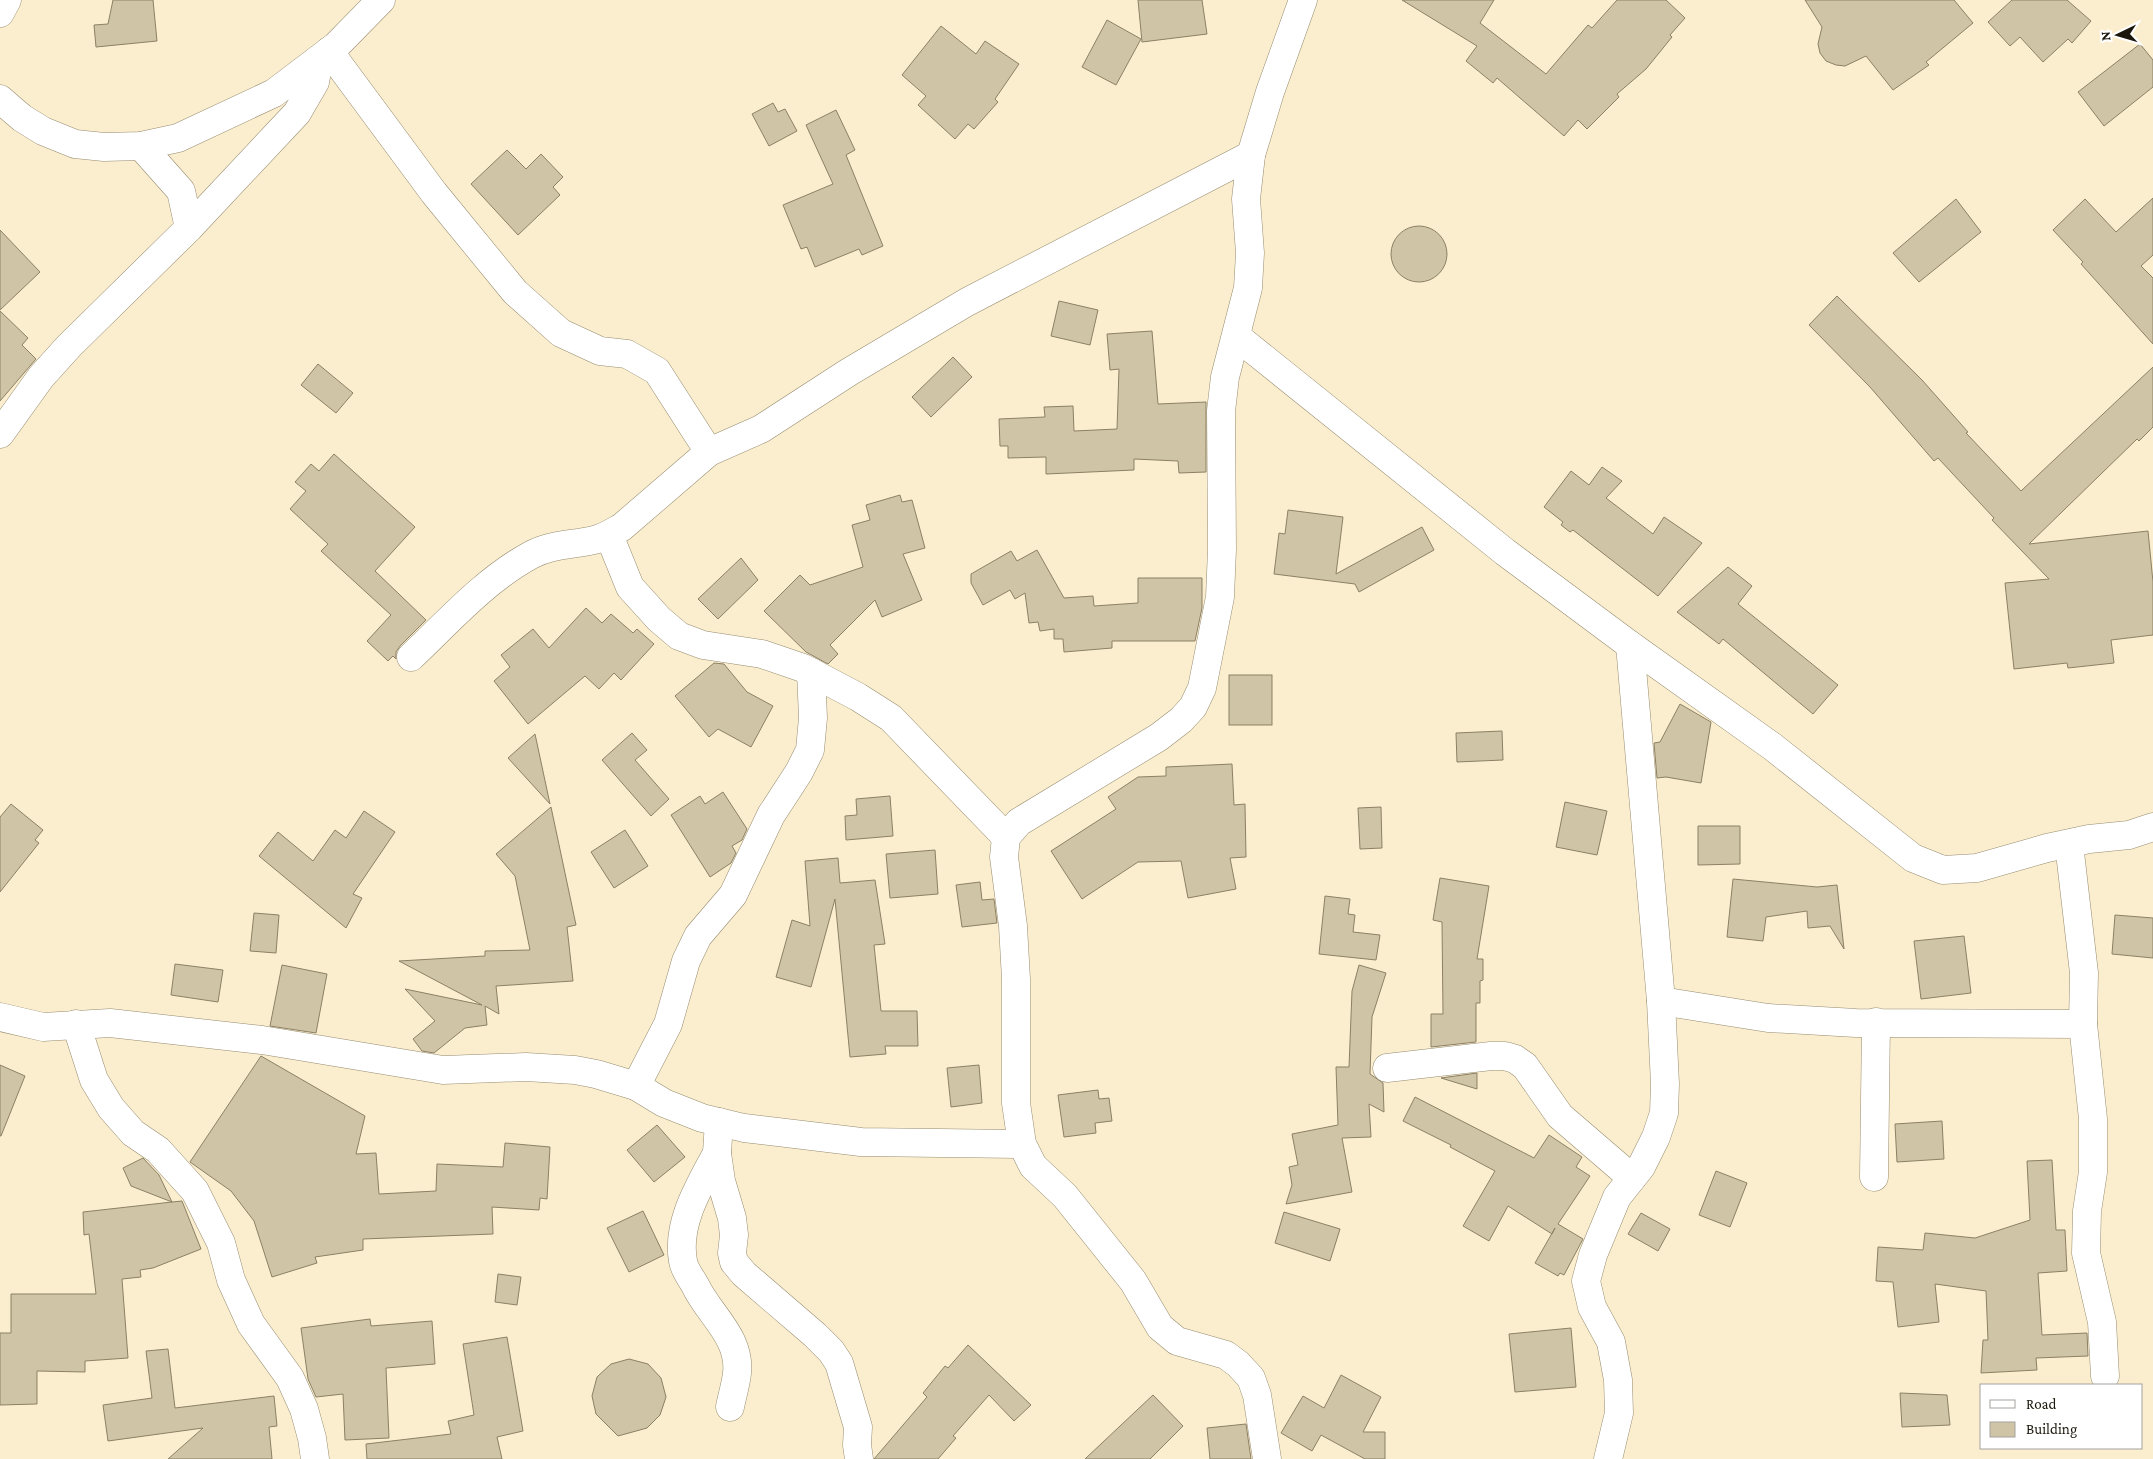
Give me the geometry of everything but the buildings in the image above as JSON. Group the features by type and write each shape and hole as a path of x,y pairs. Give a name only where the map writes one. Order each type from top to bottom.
{"street":[{"path":"0,13 8,0"},
{"path":"0,99 22,118 43,131 75,144 104,147 141,146 178,138 274,93 324,55 381,0"},
{"path":"1267,1459 1257,1395 1251,1378 1238,1364 1226,1355 1177,1341 1160,1326 1133,1281 1065,1196 1033,1166 1022,1144 1016,1103 1016,979 1013,926 1004,857 1006,836 1019,822 1159,736 1181,720 1193,707 1202,688 1220,597 1222,549 1221,411 1225,378 1248,288 1250,252 1246,199 1251,155 1270,92 1303,0"},
{"path":"0,434 41,377 69,346 189,228 297,113 315,82 324,55"},
{"path":"324,55 515,292 561,333 600,351 627,354 657,371 709,452"},
{"path":"141,146 181,191 189,228"},
{"path":"412,656 490,582 532,554 552,546 595,540 608,535 622,527 709,452 761,429 848,372 967,302 1251,155"},
{"path":"1236,336 1505,552 1630,645 1773,747 1913,858 1943,870 1977,868 2047,848 2141,831 2153,850"},
{"path":"608,535 630,587 659,619 679,636 703,645 762,654 811,672 858,697 891,718 1006,836"},
{"path":"1608,1459 1619,1413 1618,1380 1611,1342 1592,1307 1586,1281 1593,1255 1617,1197 1641,1167 1656,1137 1664,1112 1665,1084 1661,1001 1630,645"},
{"path":"636,1086 668,1024 686,961 698,936 733,895 770,815 799,772 810,750 813,718 811,672"},
{"path":"2069,844 2084,973 2083,1024 2093,1118 2094,1172 2086,1211 2086,1253 2092,1286 2102,1322 2105,1376"},
{"path":"1661,1001 1768,1018 1876,1022 2083,1024"},
{"path":"0,1017 43,1028 76,1024 110,1024 262,1040 443,1070 526,1067 575,1070 636,1086 664,1103 702,1118 744,1128 861,1142 1022,1144"},
{"path":"1874,1178 1876,1022"},
{"path":"76,1024 94,1080 112,1108 133,1133 158,1150 194,1191 221,1243 231,1280 251,1324 290,1378 304,1409 315,1459"},
{"path":"1387,1068 1491,1056 1505,1056 1515,1059 1525,1066 1560,1116 1632,1178"},
{"path":"719,1122 717,1153 721,1181 732,1218 734,1235 732,1253 734,1262 751,1280 815,1335 831,1351 839,1363 858,1427 857,1446 859,1459"},
{"path":"717,1153 697,1190 683,1230 683,1262 698,1292 726,1330 735,1350 737,1372 730,1407"}]}
